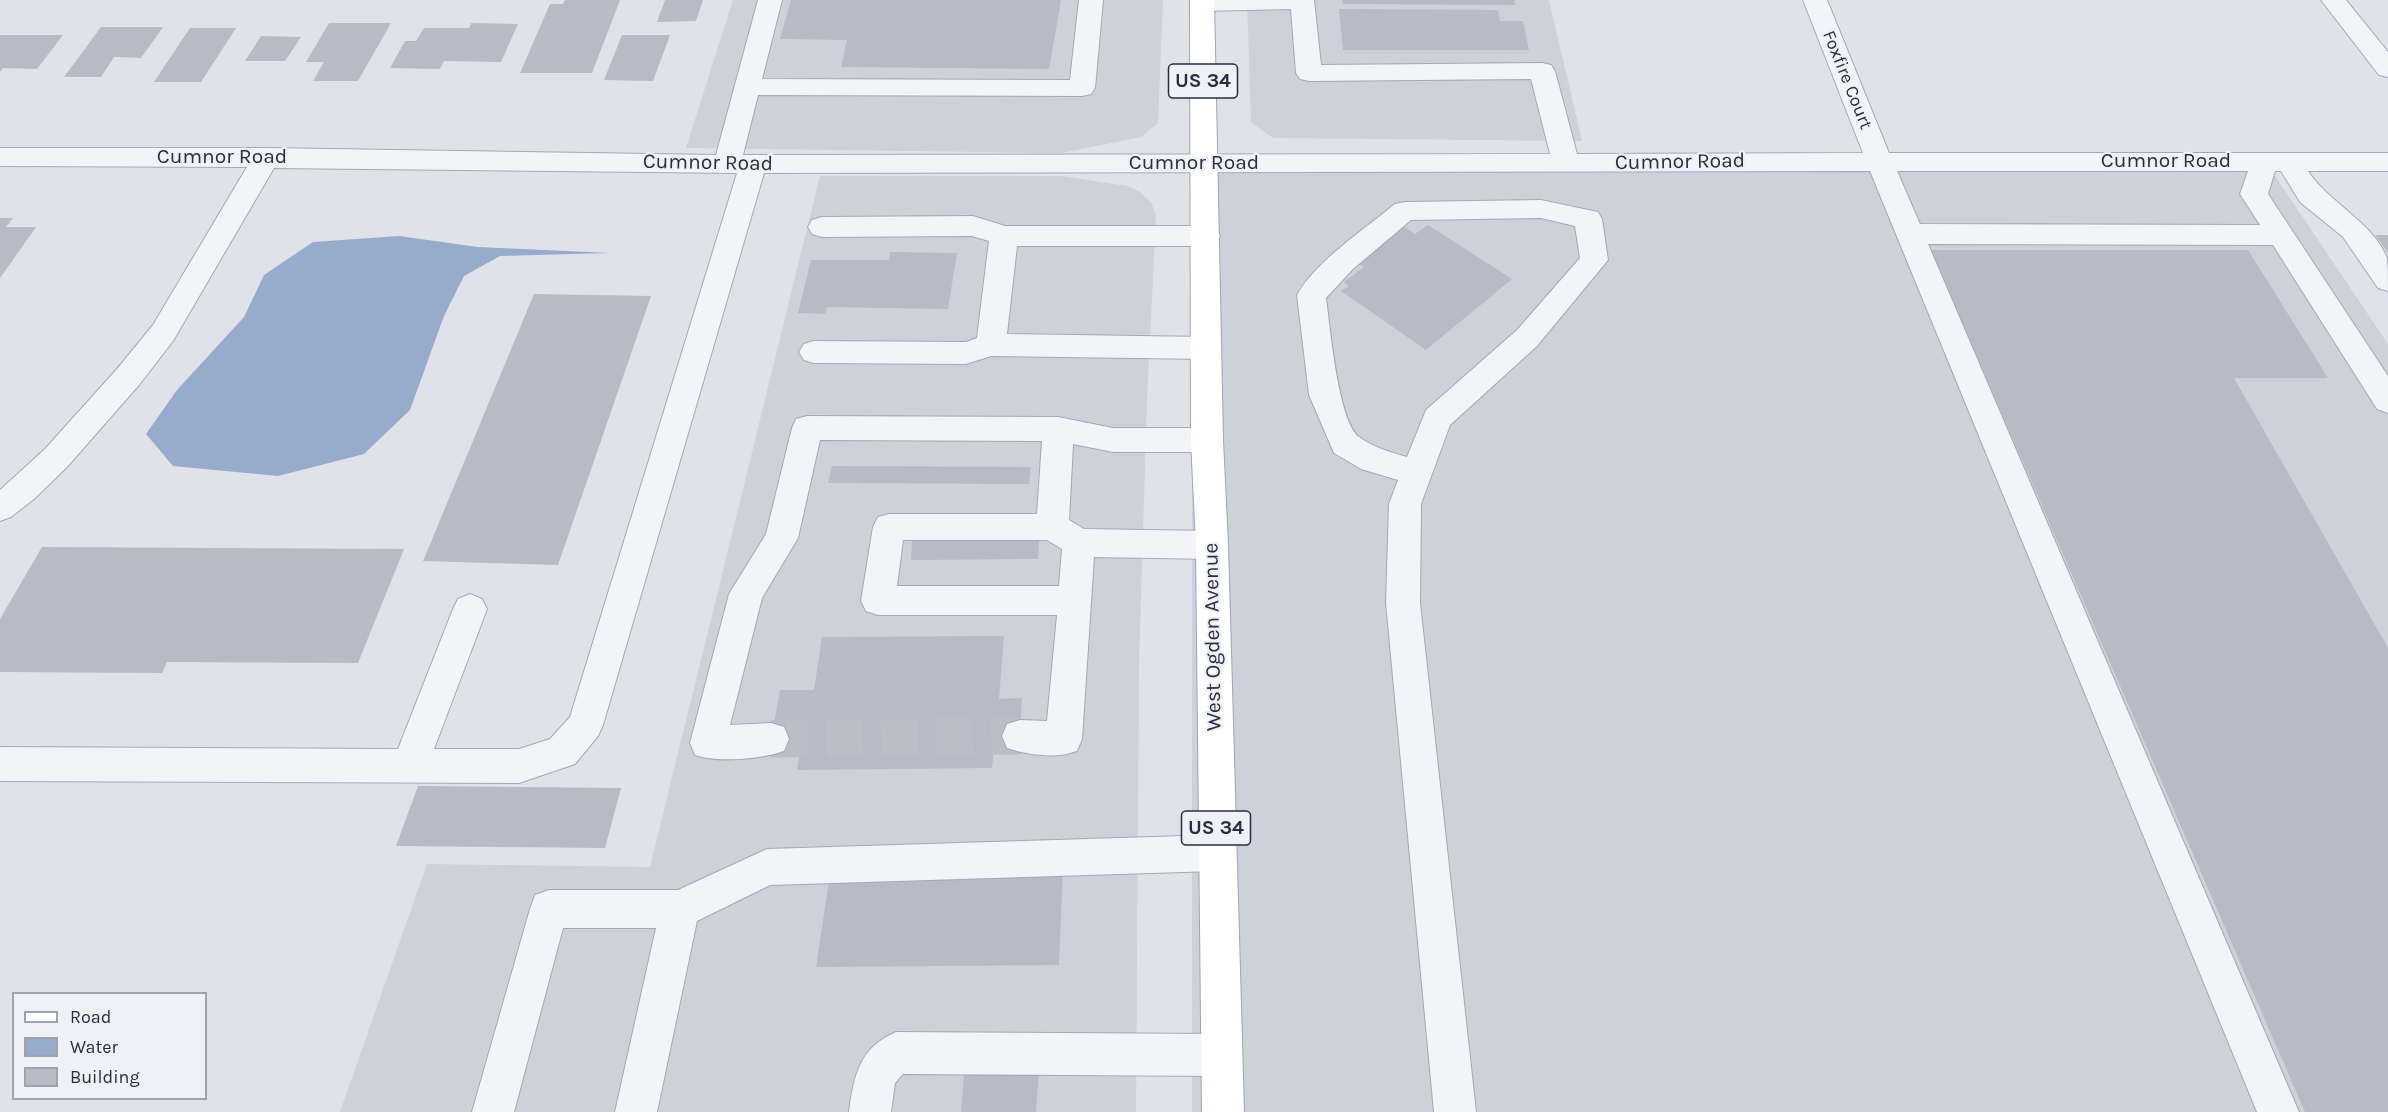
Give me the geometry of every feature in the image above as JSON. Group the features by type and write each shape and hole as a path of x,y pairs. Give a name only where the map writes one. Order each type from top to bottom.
{"main road":[{"name":"US 34","path":"1202,2 1204,162"},
{"name":"West Ogden Avenue","path":"1204,162 1207,440 1212,544 1222,1112"}],"street":[{"path":"0,764 519,766 562,752 585,725 740,164 746,87 770,0"},
{"path":"746,87 1082,88 1091,0"},
{"name":"Foxfire Court","path":"1815,0 1879,160 2278,1112"},
{"path":"2333,0 2388,69"},
{"path":"1202,2 1302,1 1309,73 1542,71 1566,164"},
{"name":"Cumnor Road","path":"0,157 267,157 740,164 1204,162 1566,164 1879,160 2388,162"},
{"path":"0,508 23,490 56,458 128,377 163,333 267,157"},
{"path":"2388,280 2353,230 2310,195 2276,161 2254,194 2388,401"},
{"path":"1416,472 1372,460 1345,444 1324,395 1311,295 1343,262 1406,211 1541,209 1588,219 1594,260 1527,338 1437,418 1405,504 1403,603 1455,1112"},
{"path":"822,227 973,226 1004,236 1206,236"},
{"path":"1911,234 2280,235"},
{"path":"991,345 1004,236"},
{"path":"814,352 966,353 991,345 1206,348"},
{"path":"771,739 708,743 746,594 782,538 807,428 1058,429 1113,440 1207,440"},
{"path":"1020,736 1065,739 1076,600 1066,535 1058,429"},
{"path":"1076,600 878,601 889,527 1212,544"},
{"path":"410,765 470,609"},
{"path":"493,1112 549,909 680,909 767,867 1216,853"},
{"path":"636,1112 680,909"},
{"path":"870,1112 874,1083 881,1063 896,1053 1221,1055"}],"shaded area":[{"path":"733,0 1163,0 1158,123 1141,137 1061,153 686,148"},
{"path":"1247,0 1549,0 1582,141 1273,138 1251,122"},
{"path":"1192,155 2265,161 2388,344 2388,1112 1192,1112"},
{"path":"820,176 1061,176 1127,186 1140,192 1151,202 1156,216 1147,398 1139,665 1136,1112 340,1112 427,864 650,867"}],"water":[{"path":"399,236 478,247 610,253 500,256 464,276 444,316 410,410 364,454 278,476 173,466 146,434 177,390 244,317 264,275 313,242"}],"building":[{"path":"565,0 620,0 592,73 520,73 550,4 563,4"},
{"path":"665,0 703,0 696,21 657,22"},
{"path":"791,0 1061,0 1049,69 841,67 847,40 780,39"},
{"path":"1342,0 1514,0 1515,5 1343,4"},
{"path":"1339,9 1498,10 1500,21 1523,21 1529,50 1343,50"},
{"path":"329,23 391,23 358,81 313,81 324,62 306,62"},
{"path":"471,23 518,24 501,62 444,61 440,69 390,68 405,41 416,41 424,28 469,28"},
{"path":"101,27 163,27 141,58 114,57 101,77 64,77"},
{"path":"190,28 236,28 201,82 154,82"},
{"path":"0,35 63,35 37,69 3,68 0,72"},
{"path":"622,35 670,35 653,81 604,80"},
{"path":"261,36 301,37 285,61 245,61"},
{"path":"0,218 13,218 6,227 36,227 0,278"},
{"path":"1398,223 1415,234 1428,225 1512,279 1426,350 1341,291 1349,286 1344,282 1364,267 1352,259"},
{"path":"2375,235 2388,235 2388,253"},
{"path":"1931,250 2248,250 2328,378 2234,378 2388,648 2388,1112 2305,1112"},
{"path":"890,252 957,253 948,309 827,307 825,314 798,313 811,260 889,260"},
{"path":"534,294 651,296 558,565 423,561"},
{"path":"832,466 1031,467 1029,484 828,483"},
{"path":"1039,540 1038,559 911,560 912,541"},
{"path":"42,547 404,549 358,663 167,662 162,673 0,672 0,619"},
{"path":"1004,636 999,699 1022,698 1020,736 1018,749 994,749 992,768 797,770 800,752 769,752 780,690 814,690 822,637"},
{"path":"418,786 621,788 605,848 396,846"},
{"path":"1063,867 1059,965 816,967 831,869"},
{"path":"964,1073 1039,1073 1036,1112 961,1112"}],"tunnel":[{"path":"771,739 1020,736"}]}
